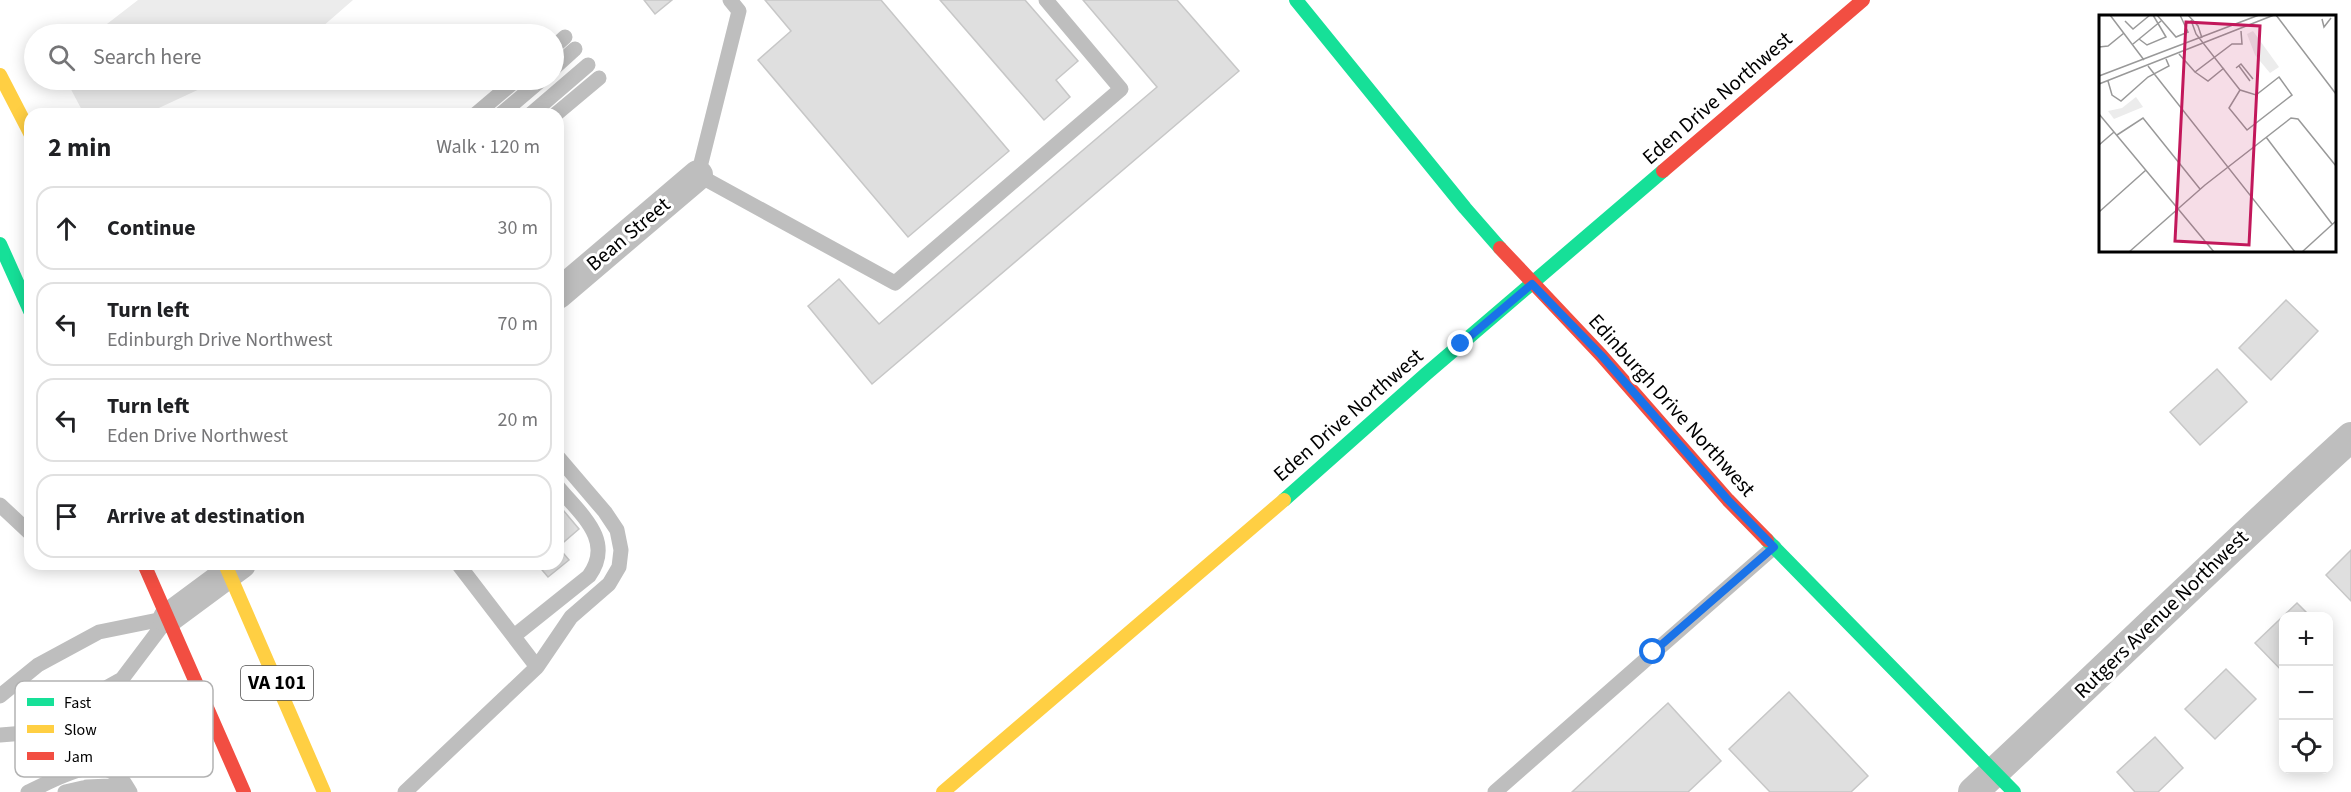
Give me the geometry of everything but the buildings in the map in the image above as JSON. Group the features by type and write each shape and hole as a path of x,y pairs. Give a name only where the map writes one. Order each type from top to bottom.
{"street":[{"name":"Edinburgh Drive Northwest","path":"1296,0 1465,208 1532,284 1601,355 1728,500 1994,785"},
{"name":"Eden Drive Northwest","path":"943,792 1287,497 1425,374 1863,0"},
{"path":"0,75 24,121"},
{"name":"Bean Street","path":"564,289 698,175"},
{"path":"0,244 24,298"},
{"name":"Rutgers Avenue Northwest","path":"1994,785 2110,664 2252,526 2351,437"},
{"path":"147,570 196,681"},
{"path":"168,618 228,570"},
{"name":"VA 101","path":"233,570 324,792"},
{"path":"213,721 244,792"}],"lane":[{"path":"730,0 739,11 698,175 895,283 1121,88 1046,0"},
{"path":"564,59 575,49"},
{"path":"564,86 588,65"},
{"path":"563,108 599,78"},
{"path":"483,108 504,90"},
{"path":"508,108 529,90"},
{"path":"538,108 559,90"},
{"path":"405,792 537,667 571,617 609,584 619,567 621,550 617,530 605,512 564,464"},
{"path":"514,636 589,576 597,565 600,553 592,528 564,494"},
{"path":"0,505 24,527"},
{"path":"1495,792 1774,547"},
{"path":"463,570 537,667"},
{"path":"18,681 38,665 99,632 168,618"},
{"path":"118,681 168,618"},
{"path":"0,696 15,684"},
{"path":"0,735 15,734"},
{"path":"28,792 60,777"},
{"path":"119,777 130,792"},
{"path":"65,792 110,786 130,792"}],"shaded area":[{"path":"138,0 353,0 325,24 107,24"},
{"path":"71,90 198,90 159,108 81,108"}],"traffic: fast":[{"path":"1296,0 1500,248"},
{"path":"1284,500 1426,374 1663,171"},
{"path":"0,244 24,298"},
{"path":"1767,540 2014,792"}],"traffic: slow":[{"path":"0,75 24,121"},
{"path":"943,792 1284,500"},
{"path":"228,570 324,792"}],"traffic: jam":[{"path":"1663,171 1863,0"},
{"path":"1500,248 1601,355 1728,500 1767,540"},
{"path":"147,570 195,681"},
{"path":"213,721 244,792"}],"route":[{"path":"1461,344 1532,284 1601,355 1728,500 1774,547 1653,652"}]}
